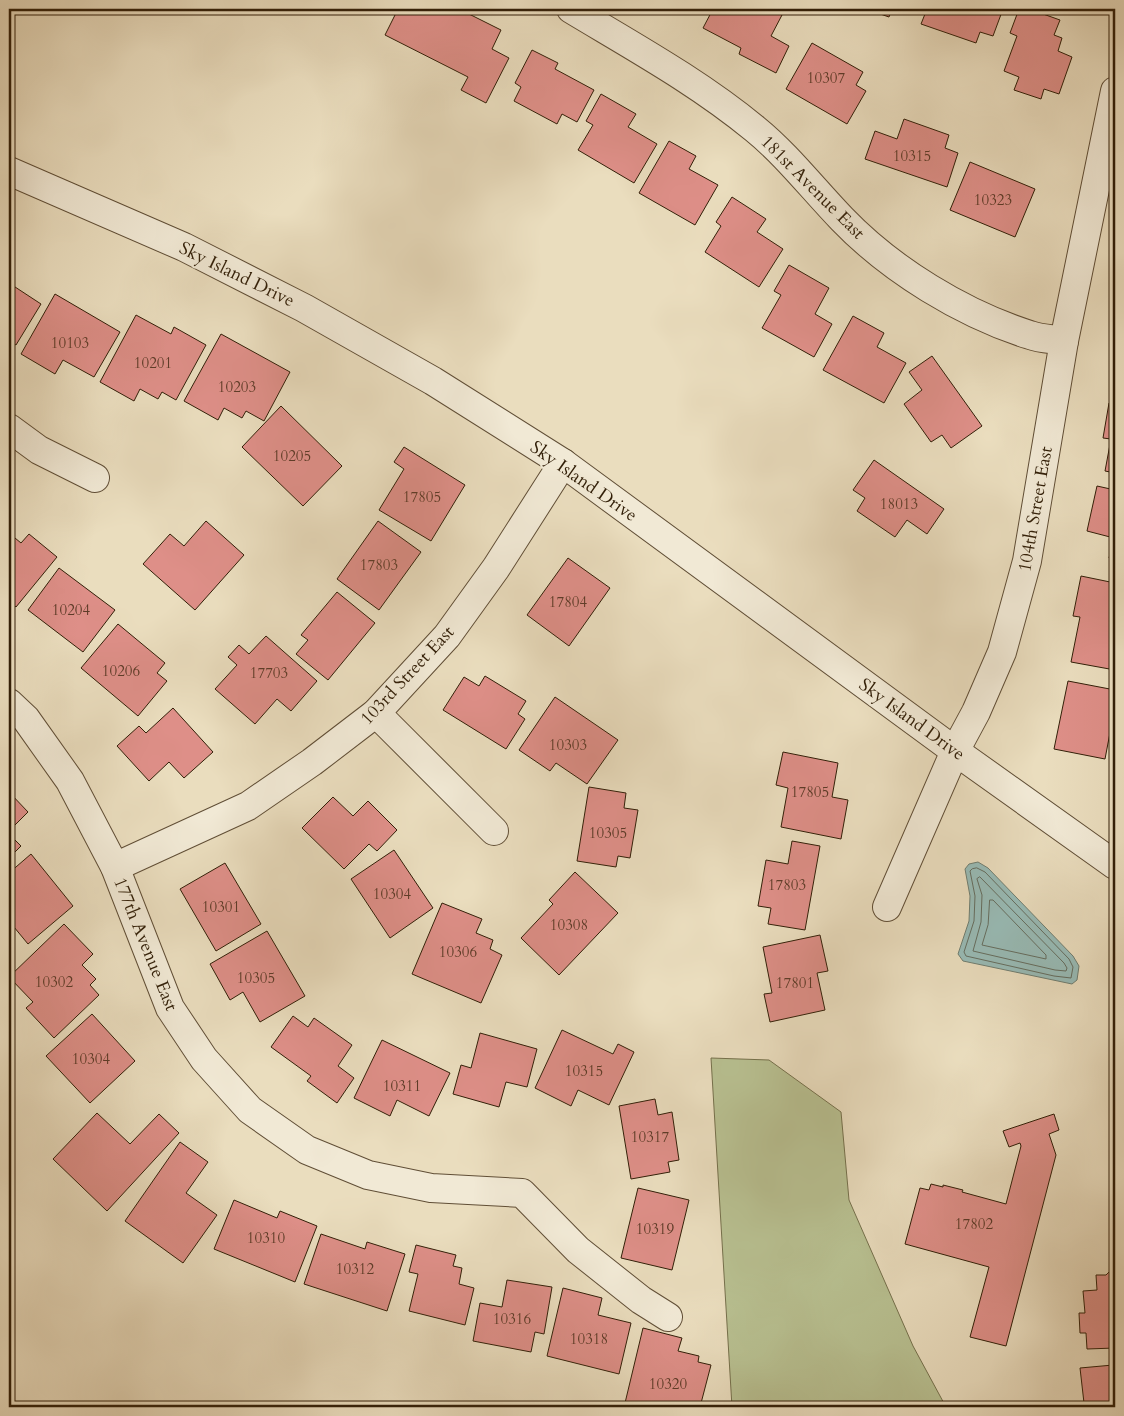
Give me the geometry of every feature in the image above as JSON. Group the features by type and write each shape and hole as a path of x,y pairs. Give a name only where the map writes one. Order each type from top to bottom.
{"street":[{"name":"181st Avenue East","path":"571,9 701,88 756,130 787,159 843,220 882,254 924,284 969,310 1008,327 1032,336 1064,341"},
{"name":"104th Street East","path":"887,907 955,751 976,712 1002,652 1027,561 1064,341 1115,90"},
{"name":"Sky Island Drive","path":"9,171 184,247 304,308 433,382 563,463 955,751 1115,865"},
{"path":"9,428 40,450 94,478"},
{"name":"103rd Street East","path":"115,867 248,806 312,762 376,713 447,636 496,568 563,463"},
{"name":"177th Avenue East","path":"9,703 26,719 70,781 115,867 170,1008 204,1059 250,1110 307,1150 368,1175 431,1188 522,1193 578,1250 641,1300 668,1317"},
{"path":"376,713 494,831"}],"green space":[{"path":"711,1058 769,1060 841,1112 849,1200 913,1346 946,1407 732,1407"}],"water":[{"path":"978,862 988,868 1073,956 1079,966 1077,980 1072,984 963,961 958,954 969,921 970,896 965,869 969,864"}],"building":[{"path":"398,9 459,9 501,30 492,49 509,58 486,103 461,90 468,77 385,35"},
{"path":"713,9 770,9 782,15 771,36 789,46 776,73 739,54 741,48 703,28"},
{"path":"866,9 892,9 889,17"},
{"path":"927,9 1003,9 993,36 980,32 976,43 921,24"},
{"path":"1019,9 1029,9 1060,20 1054,35 1062,38 1058,51 1072,57 1059,94 1044,89 1041,99 1014,90 1019,77 1004,71 1017,36 1010,33"},
{"path":"812,43 863,72 856,85 866,91 847,124 786,89"},
{"path":"532,50 558,63 555,69 594,90 577,122 562,114 557,124 514,101 521,87 515,83"},
{"path":"601,94 636,114 628,127 657,144 634,183 578,150 593,125 586,121"},
{"path":"904,119 949,135 945,148 958,153 947,187 865,159 875,131 897,139"},
{"path":"669,141 696,156 689,169 718,185 695,225 639,193"},
{"path":"970,162 1035,189 1015,237 950,210"},
{"path":"732,197 766,219 757,232 783,249 759,287 705,252 721,226 716,222"},
{"path":"789,265 829,288 815,314 832,324 814,357 762,328 781,295 774,291"},
{"path":"9,283 41,304 16,345 9,341"},
{"path":"55,294 120,332 94,377 63,360 55,374 21,354"},
{"path":"136,315 171,334 174,327 206,345 176,400 162,392 158,399 140,389 134,401 100,382"},
{"path":"853,316 884,333 877,347 906,363 884,403 823,370"},
{"path":"221,334 290,372 264,421 246,411 242,418 224,408 218,420 184,401"},
{"path":"932,356 982,426 951,448 942,435 931,442 904,404 922,390 909,372"},
{"path":"1109,403 1115,404 1115,473 1105,471 1111,439 1103,438"},
{"path":"281,406 342,466 303,506 242,447"},
{"path":"404,447 465,485 431,541 379,510 404,469 394,462"},
{"path":"874,460 944,509 927,534 907,520 895,537 857,511 865,498 853,490"},
{"path":"1097,486 1115,490 1115,560 1109,558 1114,538 1087,531"},
{"path":"206,521 244,555 195,610 143,564 170,534 184,546"},
{"path":"378,521 421,552 379,610 337,579"},
{"path":"9,533 21,543 29,534 57,557 16,607 9,601"},
{"path":"568,558 610,588 569,646 527,615"},
{"path":"59,568 115,610 83,652 28,610"},
{"path":"1081,576 1115,583 1115,670 1071,662 1080,617 1073,616"},
{"path":"337,592 375,623 328,680 296,654 308,640 301,635"},
{"path":"118,624 165,663 157,673 167,681 138,716 81,668"},
{"path":"266,636 317,681 291,711 277,699 255,724 215,689 237,665 228,657 239,645 249,654"},
{"path":"485,676 526,701 518,714 525,719 506,749 443,710 464,677 479,686"},
{"path":"1068,681 1115,690 1115,717 1113,717 1105,759 1054,749"},
{"path":"555,697 618,740 587,784 556,763 550,771 519,750"},
{"path":"173,708 213,752 184,778 169,762 149,781 117,746 139,726 146,733"},
{"path":"783,752 838,763 832,797 848,800 841,839 781,827 788,788 776,785"},
{"path":"589,787 626,793 624,808 638,810 630,858 618,856 616,867 577,861"},
{"path":"9,792 28,812 9,831"},
{"path":"333,797 353,816 368,801 397,830 377,851 369,844 344,869 302,828"},
{"path":"9,834 21,846 9,858"},
{"path":"792,841 820,846 805,930 768,924 771,908 758,906 766,860 788,864"},
{"path":"394,850 433,908 390,938 351,879"},
{"path":"31,854 73,906 28,944 9,921 9,873"},
{"path":"225,863 261,924 216,951 180,889"},
{"path":"575,872 618,913 559,975 521,938 553,904 549,900"},
{"path":"442,903 482,919 476,933 493,940 490,949 502,955 481,1003 412,974"},
{"path":"64,924 93,954 82,965 96,979 90,985 99,995 54,1038 26,1008 33,1002 9,977"},
{"path":"267,931 305,996 260,1022 243,992 230,1000 210,964"},
{"path":"820,935 828,971 817,973 825,1010 770,1022 764,994 772,993 763,947"},
{"path":"92,1014 135,1061 90,1103 46,1056"},
{"path":"293,1016 308,1027 314,1018 352,1045 338,1066 354,1078 337,1103 307,1081 311,1076 271,1047"},
{"path":"562,1030 613,1054 618,1044 634,1052 609,1105 578,1090 571,1106 535,1088"},
{"path":"480,1033 537,1049 527,1087 506,1082 499,1107 453,1094 461,1065 471,1068"},
{"path":"382,1040 450,1073 429,1116 397,1100 390,1116 354,1098"},
{"path":"655,1099 658,1115 672,1112 679,1160 668,1162 670,1172 631,1179 619,1106"},
{"path":"97,1113 130,1144 159,1114 179,1133 107,1211 53,1159"},
{"path":"1054,1114 1059,1130 1049,1134 1056,1155 1006,1346 970,1337 989,1267 905,1244 920,1188 929,1190 931,1184 943,1187 943,1185 1006,1204 1021,1146 1020,1143 1009,1147 1003,1131"},
{"path":"180,1142 208,1162 186,1193 217,1215 183,1263 125,1221"},
{"path":"638,1188 689,1200 672,1270 621,1258"},
{"path":"234,1200 277,1218 280,1211 317,1226 295,1282 214,1249"},
{"path":"321,1234 365,1249 367,1242 405,1254 387,1311 304,1284"},
{"path":"416,1245 456,1255 453,1266 462,1268 459,1284 474,1288 465,1325 409,1311 418,1274 409,1272"},
{"path":"1115,1266 1115,1348 1087,1349 1086,1333 1080,1333 1079,1313 1085,1313 1083,1291 1097,1290 1096,1275 1106,1275"},
{"path":"507,1280 552,1287 544,1334 535,1332 531,1352 473,1341 480,1303 502,1307"},
{"path":"563,1288 602,1298 598,1315 631,1323 619,1374 547,1356"},
{"path":"643,1328 682,1338 678,1351 699,1356 698,1362 711,1365 700,1407 642,1407 625,1403"},
{"path":"1113,1365 1115,1407 1072,1407 1072,1404 1084,1403 1080,1368"}]}
